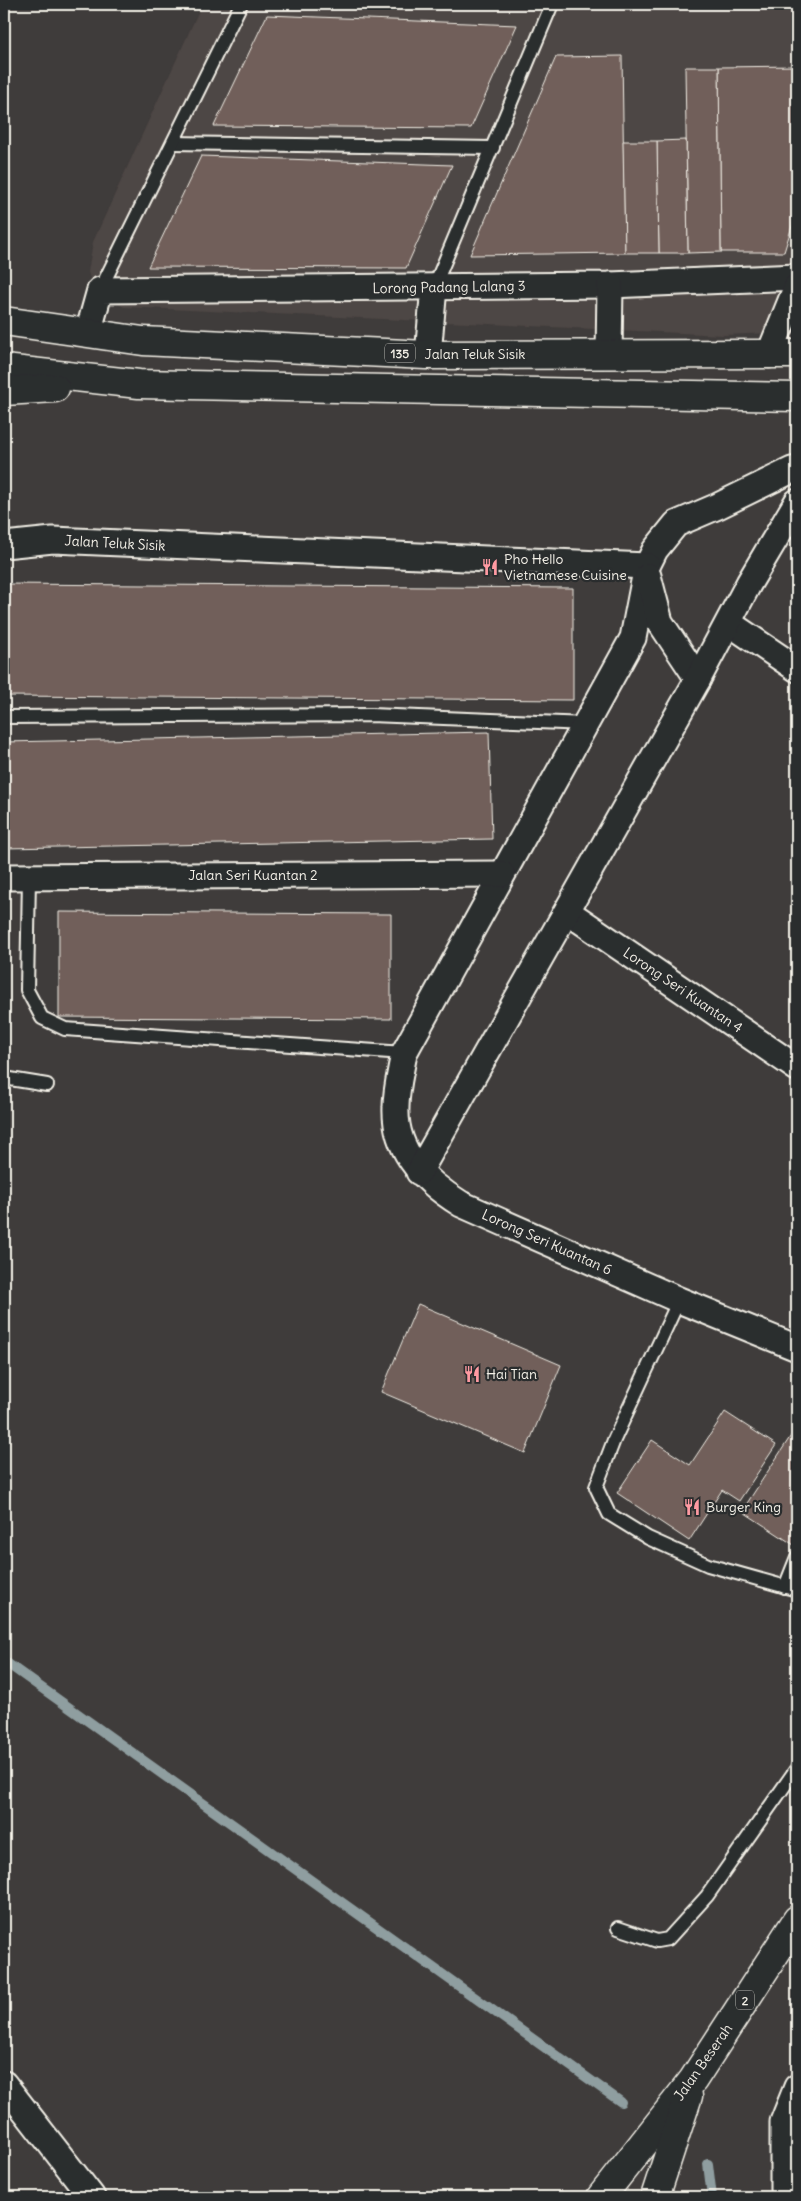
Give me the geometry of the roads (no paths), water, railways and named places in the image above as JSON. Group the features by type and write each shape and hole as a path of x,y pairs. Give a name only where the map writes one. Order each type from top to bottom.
{"main road":[{"name":"Jalan Teluk Sisik","path":"4,321 144,341 428,354 797,354"},
{"path":"4,369 139,384"},
{"path":"4,391 139,384 797,397"},
{"name":"Jalan Beserah","path":"601,2197 693,2080 797,1920"},
{"name":"2","path":"656,2197 693,2080"}],"street":[{"name":"Lorong Padang Lalang 3","path":"100,290 610,285 797,277"},
{"path":"609,355 610,285"},
{"path":"769,354 797,286"},
{"path":"428,354 434,287"},
{"path":"88,333 100,290"},
{"path":"404,1053 633,638 646,566 655,550 676,524 797,469"},
{"path":"419,1172 568,912 729,623 749,583 797,502"},
{"name":"Jalan Teluk Sisik","path":"4,545 53,540 646,566"},
{"path":"646,566 660,622 698,679"},
{"path":"729,623 797,669"},
{"name":"Jalan Seri Kuantan 2","path":"4,877 502,874"},
{"name":"Lorong Seri Kuantan 4","path":"568,912 797,1068"},
{"name":"Lorong Seri Kuantan 6","path":"404,1053 396,1107 398,1134 410,1160 419,1172 438,1190 461,1204 679,1300 797,1348"},
{"path":"4,2084 92,2197"},
{"path":"785,2197 783,2189 783,2122 797,2087"}],"lane":[{"path":"100,290 241,4"},
{"path":"434,287 552,4"},
{"path":"173,143 493,148"},
{"path":"4,717 371,715 586,724"},
{"path":"29,877 27,990 42,1018 65,1028 404,1053"},
{"path":"4,1078 47,1085"},
{"path":"679,1300 614,1440 596,1488 609,1514 648,1538 708,1565 791,1588 797,1557"},
{"path":"618,1928 657,1941 668,1939 707,1896 797,1768"}],"waterway":[{"path":"4,1661 621,2102"},
{"path":"708,2164 712,2197"}],"place":[{"name":"Pho Hello Vietnamese Cuisine","path":"490,567"},
{"name":"Hai Tian","path":"472,1374"},
{"name":"Burger King","path":"692,1507"}]}
